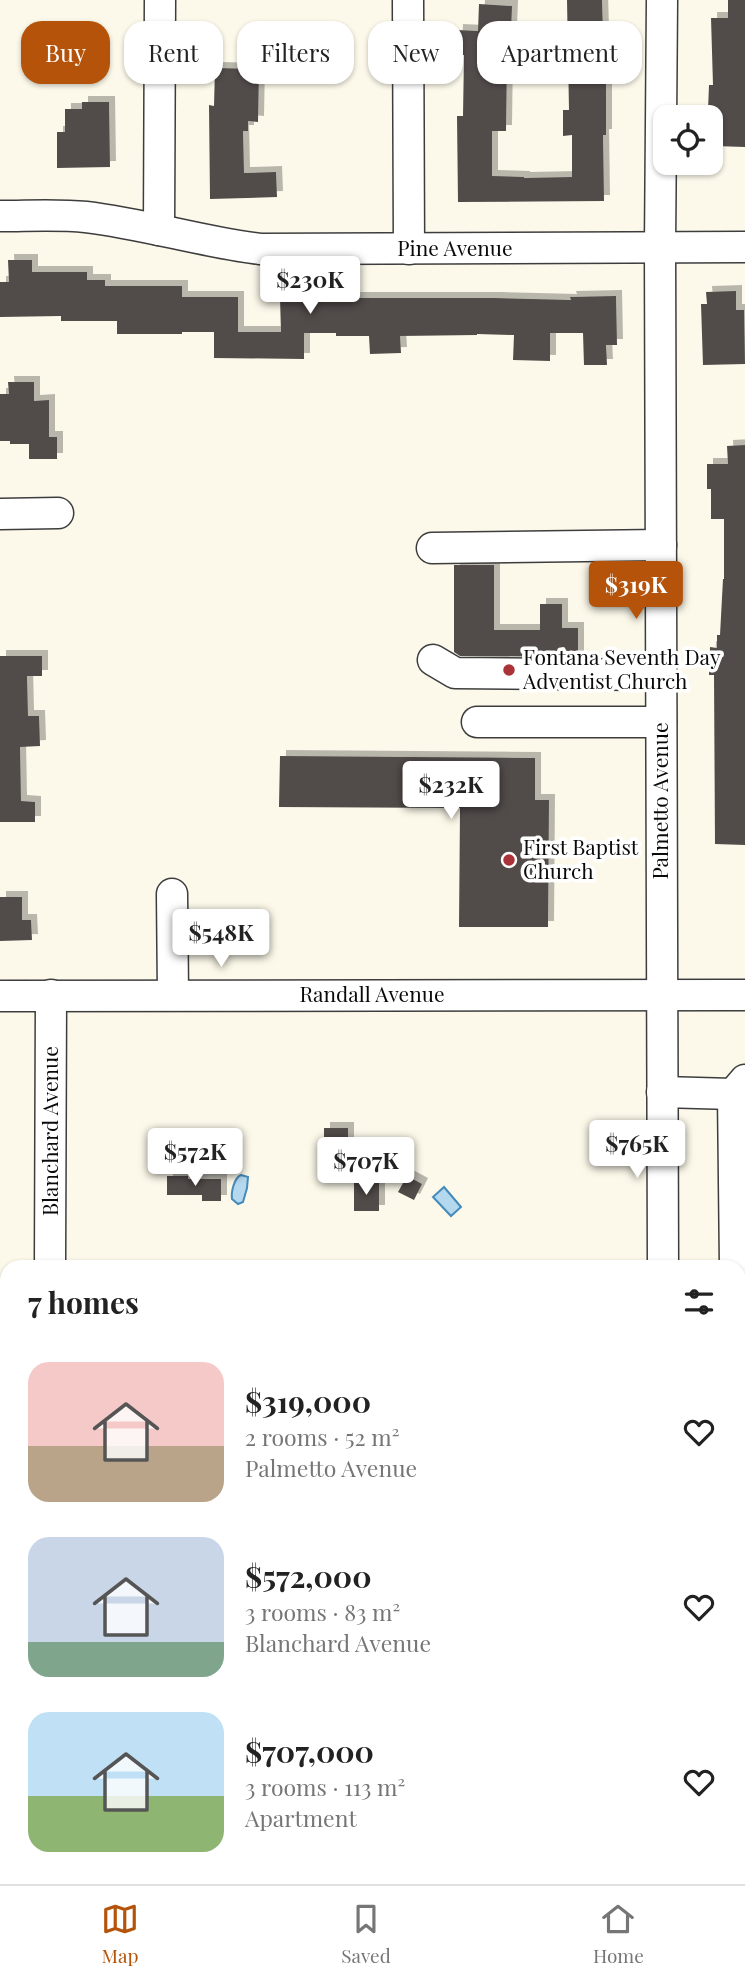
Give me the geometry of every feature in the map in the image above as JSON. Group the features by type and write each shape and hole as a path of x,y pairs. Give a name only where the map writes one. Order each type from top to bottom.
{"street":[{"path":"159,230 160,0"},
{"path":"408,0 409,249"},
{"name":"Palmetto Avenue","path":"663,0 660,247 663,1260"},
{"name":"Pine Avenue","path":"0,216 83,217 226,245 260,249 745,247"},
{"path":"0,514 58,513"},
{"path":"432,548 661,545"},
{"path":"433,660 455,673 661,675"},
{"path":"477,722 661,722"},
{"path":"173,894 173,994"},
{"name":"Blanchard Avenue","path":"50,1260 51,995"},
{"name":"Randall Avenue","path":"0,996 745,995"},
{"path":"662,1092 739,1087 735,1260"}],"water":[{"path":"323,1159 356,1160 356,1176 323,1175"},
{"path":"241,1175 248,1177 247,1188 243,1202 238,1204 232,1199 232,1193 235,1182"},
{"path":"444,1187 461,1207 451,1216 433,1197"}],"building":[{"path":"567,0 602,0 603,21 567,21"},
{"path":"728,0 745,0 745,147 723,146 723,105 708,105 709,85 713,85 711,18 728,18"},
{"path":"479,4 512,6 511,21 478,21"},
{"path":"463,30 477,31 477,84 507,84 506,131 492,131 492,176 572,177 572,135 563,136 563,110 569,110 569,84 606,84 606,135 603,135 604,201 458,202 457,116 463,116"},
{"path":"223,68 237,68 237,84 259,84 258,122 248,121 248,131 243,131 244,173 276,172 277,197 210,199 209,105 214,106 215,84 223,84"},
{"path":"82,102 109,102 110,167 57,168 57,132 65,132 65,109 82,109"},
{"path":"8,260 32,260 32,272 87,272 87,280 105,280 105,286 182,286 182,297 238,297 238,332 281,332 280,298 571,300 570,297 616,296 617,345 606,345 607,365 584,365 583,333 550,333 550,361 513,360 514,335 400,336 401,353 370,354 369,336 304,333 304,359 214,358 214,332 117,334 117,321 61,321 61,316 0,317 0,282 9,282"},
{"path":"736,291 736,310 744,310 745,364 703,365 701,304 707,304 706,292"},
{"path":"8,382 34,382 34,401 49,400 49,437 57,437 57,459 29,459 29,444 0,441 0,394 9,394"},
{"path":"745,445 745,845 715,844 714,675 709,675 710,647 717,648 717,635 720,635 724,519 711,519 711,489 707,489 707,464 728,464 727,446"},
{"path":"454,565 494,565 494,630 540,630 540,604 562,604 562,628 578,628 578,657 460,656 454,652"},
{"path":"0,656 42,656 42,676 27,676 28,716 39,716 40,746 20,747 21,801 35,802 35,822 0,822"},
{"path":"280,756 535,758 535,800 549,800 548,927 459,927 460,808 279,807"},
{"path":"0,897 22,897 22,920 31,920 32,940 0,941"},
{"path":"324,1128 348,1128 348,1149 324,1149"},
{"path":"167,1176 221,1179 221,1201 202,1201 202,1195 167,1195"},
{"path":"407,1176 422,1184 414,1200 398,1192"},
{"path":"354,1182 379,1183 379,1211 354,1211"}],"place":[{"name":"Fontana Seventh Day Adventist Church","path":"509,670"},
{"name":"First Baptist Church","path":"509,860"}]}
